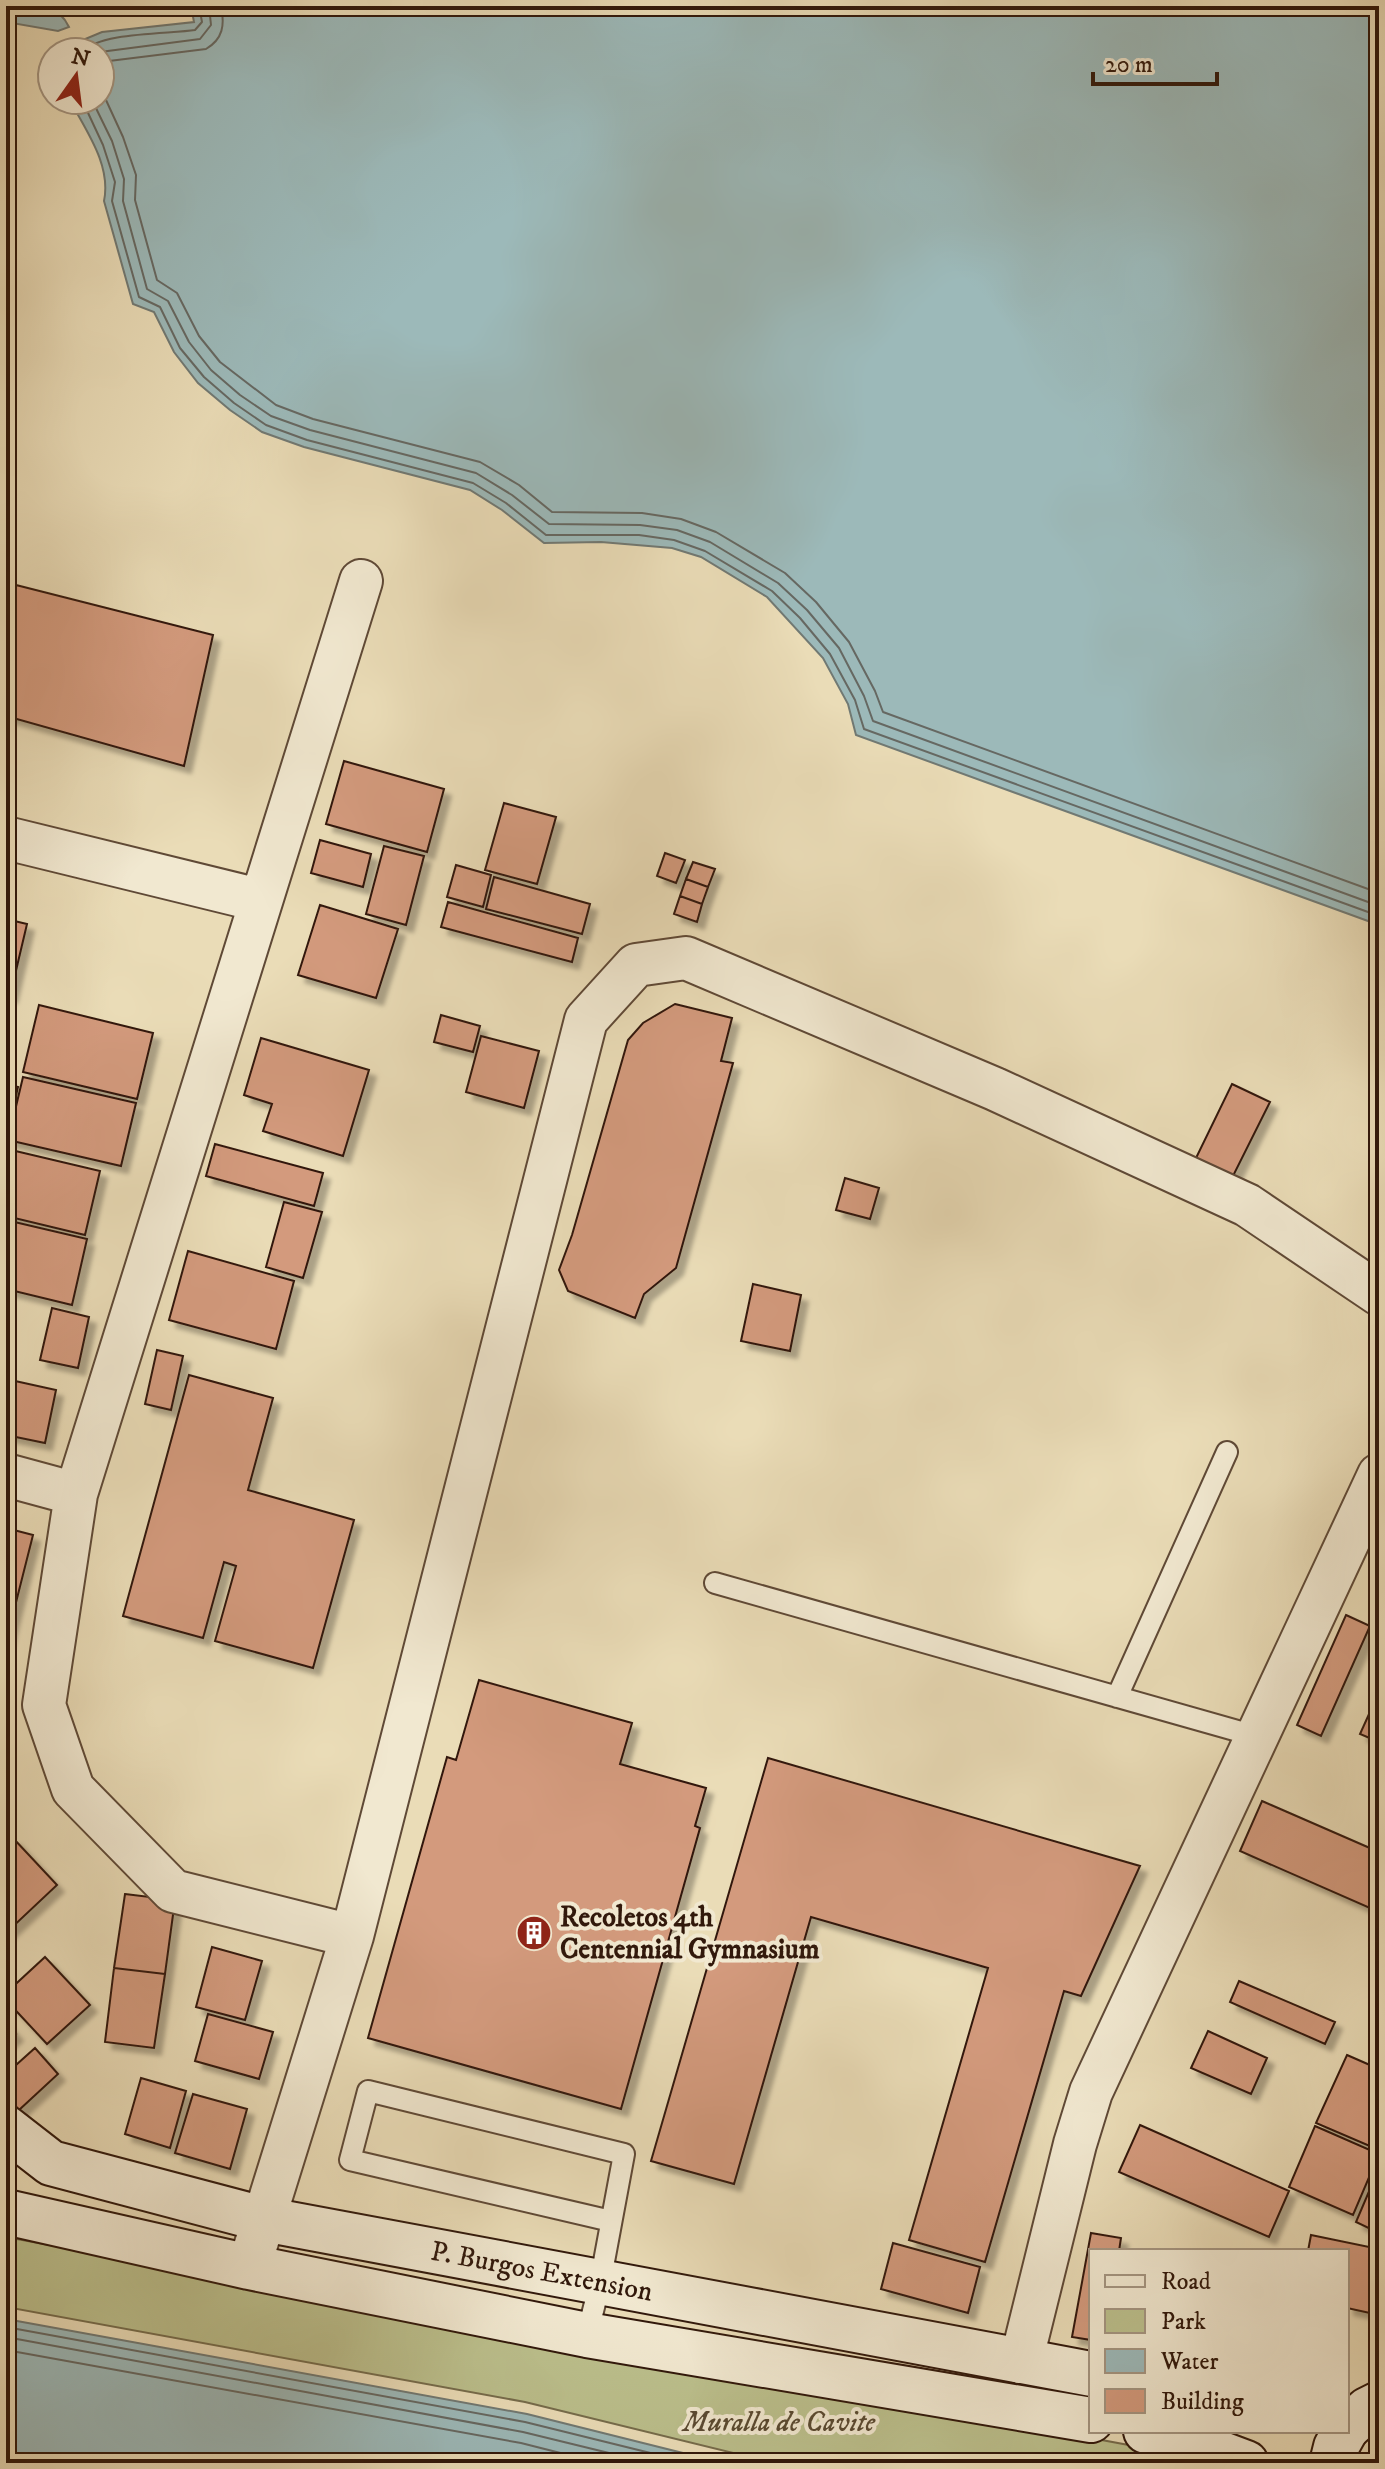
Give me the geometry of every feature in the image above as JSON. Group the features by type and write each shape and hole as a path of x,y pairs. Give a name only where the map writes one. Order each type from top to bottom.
{"main road":[{"name":"P. Burgos Extension","path":"6,2128 51,2163 263,2219 1089,2374"},
{"name":"P. Burgos Extension","path":"6,2212 249,2267 587,2335 1089,2420"},
{"path":"1155,2433 1182,2439 1246,2463"},
{"path":"1332,2463 1336,2447 1345,2433"}],"street":[{"path":"352,1936 173,1891 73,1789 44,1705 76,1494 361,581"},
{"path":"6,838 259,900"},
{"path":"249,2267 352,1936 586,1020 636,965 686,958 995,1089 1247,1205 1379,1294"},
{"path":"6,1475 76,1494"},
{"path":"1021,2362 1075,2144 1091,2092 1379,1475"}],"lane":[{"path":"1117,1697 1227,1452"},
{"path":"715,1583 1259,1737"},
{"path":"587,2335 600,2283 624,2154 368,2091 350,2160 611,2221"}],"green space":[{"name":"Muralla de Cavite","path":"6,2237 1134,2446 1195,2463 774,2463 525,2402 6,2307"}],"water":[{"path":"6,6 50,8 64,18 69,27 58,31 6,22"},
{"path":"191,6 1379,6 1379,925 856,735 848,704 823,658 767,597 701,557 672,548 601,542 544,543 470,490 304,447 262,432 230,410 198,383 174,352 154,312 133,304 104,201 101,164 79,116 116,116 116,36 92,36 102,32 194,22"},
{"path":"6,2319 527,2414 723,2463 6,2463"}],"building":[{"path":"16,585 213,635 184,766 6,716 6,629"},
{"path":"344,761 444,789 427,852 326,824"},
{"path":"504,803 556,817 537,884 485,870"},
{"path":"320,840 371,854 363,887 311,873"},
{"path":"384,846 424,856 406,925 366,914"},
{"path":"665,853 685,860 676,883 657,876"},
{"path":"693,862 715,869 708,887 686,879"},
{"path":"456,865 491,875 483,907 447,897"},
{"path":"494,877 590,904 582,934 486,909"},
{"path":"686,879 708,887 702,904 680,896"},
{"path":"680,896 702,904 697,922 674,914"},
{"path":"448,902 578,938 572,962 441,927"},
{"path":"320,905 398,929 376,998 298,975"},
{"path":"6,919 27,924 10,996 6,995"},
{"path":"675,1004 732,1018 721,1061 733,1063 676,1268 644,1294 635,1318 568,1291 559,1270 628,1040 643,1023"},
{"path":"39,1005 153,1033 137,1099 23,1072"},
{"path":"441,1015 480,1026 473,1052 434,1042"},
{"path":"481,1036 539,1051 524,1108 466,1092"},
{"path":"261,1038 369,1070 343,1156 263,1131 272,1104 244,1095"},
{"path":"23,1077 136,1103 121,1166 8,1140"},
{"path":"6,1084 18,1087 12,1113 6,1111"},
{"path":"1232,1084 1270,1102 1233,1176 1196,1158"},
{"path":"215,1144 323,1173 314,1206 206,1176"},
{"path":"7,1149 100,1171 85,1235 6,1216"},
{"path":"845,1178 879,1188 870,1219 836,1210"},
{"path":"284,1202 322,1212 303,1278 266,1267"},
{"path":"6,1220 87,1239 72,1305 6,1289"},
{"path":"188,1251 294,1281 276,1349 169,1320"},
{"path":"753,1284 801,1295 790,1351 741,1341"},
{"path":"52,1308 89,1317 78,1368 40,1360"},
{"path":"157,1350 183,1356 171,1410 145,1404"},
{"path":"189,1375 273,1398 248,1490 354,1520 313,1668 215,1641 236,1566 224,1562 203,1638 123,1616"},
{"path":"6,1379 56,1390 45,1443 6,1435"},
{"path":"6,1528 33,1535 6,1642"},
{"path":"1346,1615 1370,1626 1321,1736 1297,1725"},
{"name":"Recoletos 4th Centennial Gymnasium","path":"479,1680 632,1723 620,1764 706,1788 695,1826 700,1828 621,2109 368,2038 447,1757 456,1760"},
{"path":"1379,1692 1379,1742 1360,1734"},
{"path":"768,1758 1140,1866 1081,1996 1064,1991 985,2262 909,2240 988,1968 811,1917 734,2184 651,2161"},
{"path":"1262,1801 1379,1852 1379,1912 1240,1851"},
{"path":"13,1838 57,1885 6,1933 6,1844"},
{"path":"125,1894 175,1900 165,1974 114,1968"},
{"path":"212,1947 262,1961 245,2020 196,2007"},
{"path":"45,1957 90,2005 47,2044 6,2000 6,1993"},
{"path":"114,1968 165,1974 154,2048 105,2042"},
{"path":"1239,1981 1335,2022 1325,2044 1230,2002"},
{"path":"208,2014 273,2032 259,2079 195,2061"},
{"path":"6,2023 16,2034 6,2043"},
{"path":"1208,2031 1267,2058 1251,2094 1191,2068"},
{"path":"35,2048 58,2074 19,2110 6,2095 6,2074"},
{"path":"1347,2055 1379,2069 1379,2150 1316,2123"},
{"path":"141,2078 186,2091 170,2148 125,2134"},
{"path":"193,2094 247,2109 230,2169 175,2153"},
{"path":"1140,2125 1289,2191 1269,2237 1119,2172"},
{"path":"1315,2126 1379,2154 1353,2215 1289,2187"},
{"path":"1373,2182 1379,2184 1379,2233 1356,2222"},
{"path":"1091,2233 1121,2238 1119,2249 1089,2249 1089,2340 1072,2337"},
{"path":"1311,2235 1379,2249 1379,2315 1349,2308 1349,2249 1308,2249"},
{"path":"893,2243 980,2267 968,2313 881,2289"}],"place":[{"name":"Recoletos 4th Centennial Gymnasium","path":"534,1933"}]}
